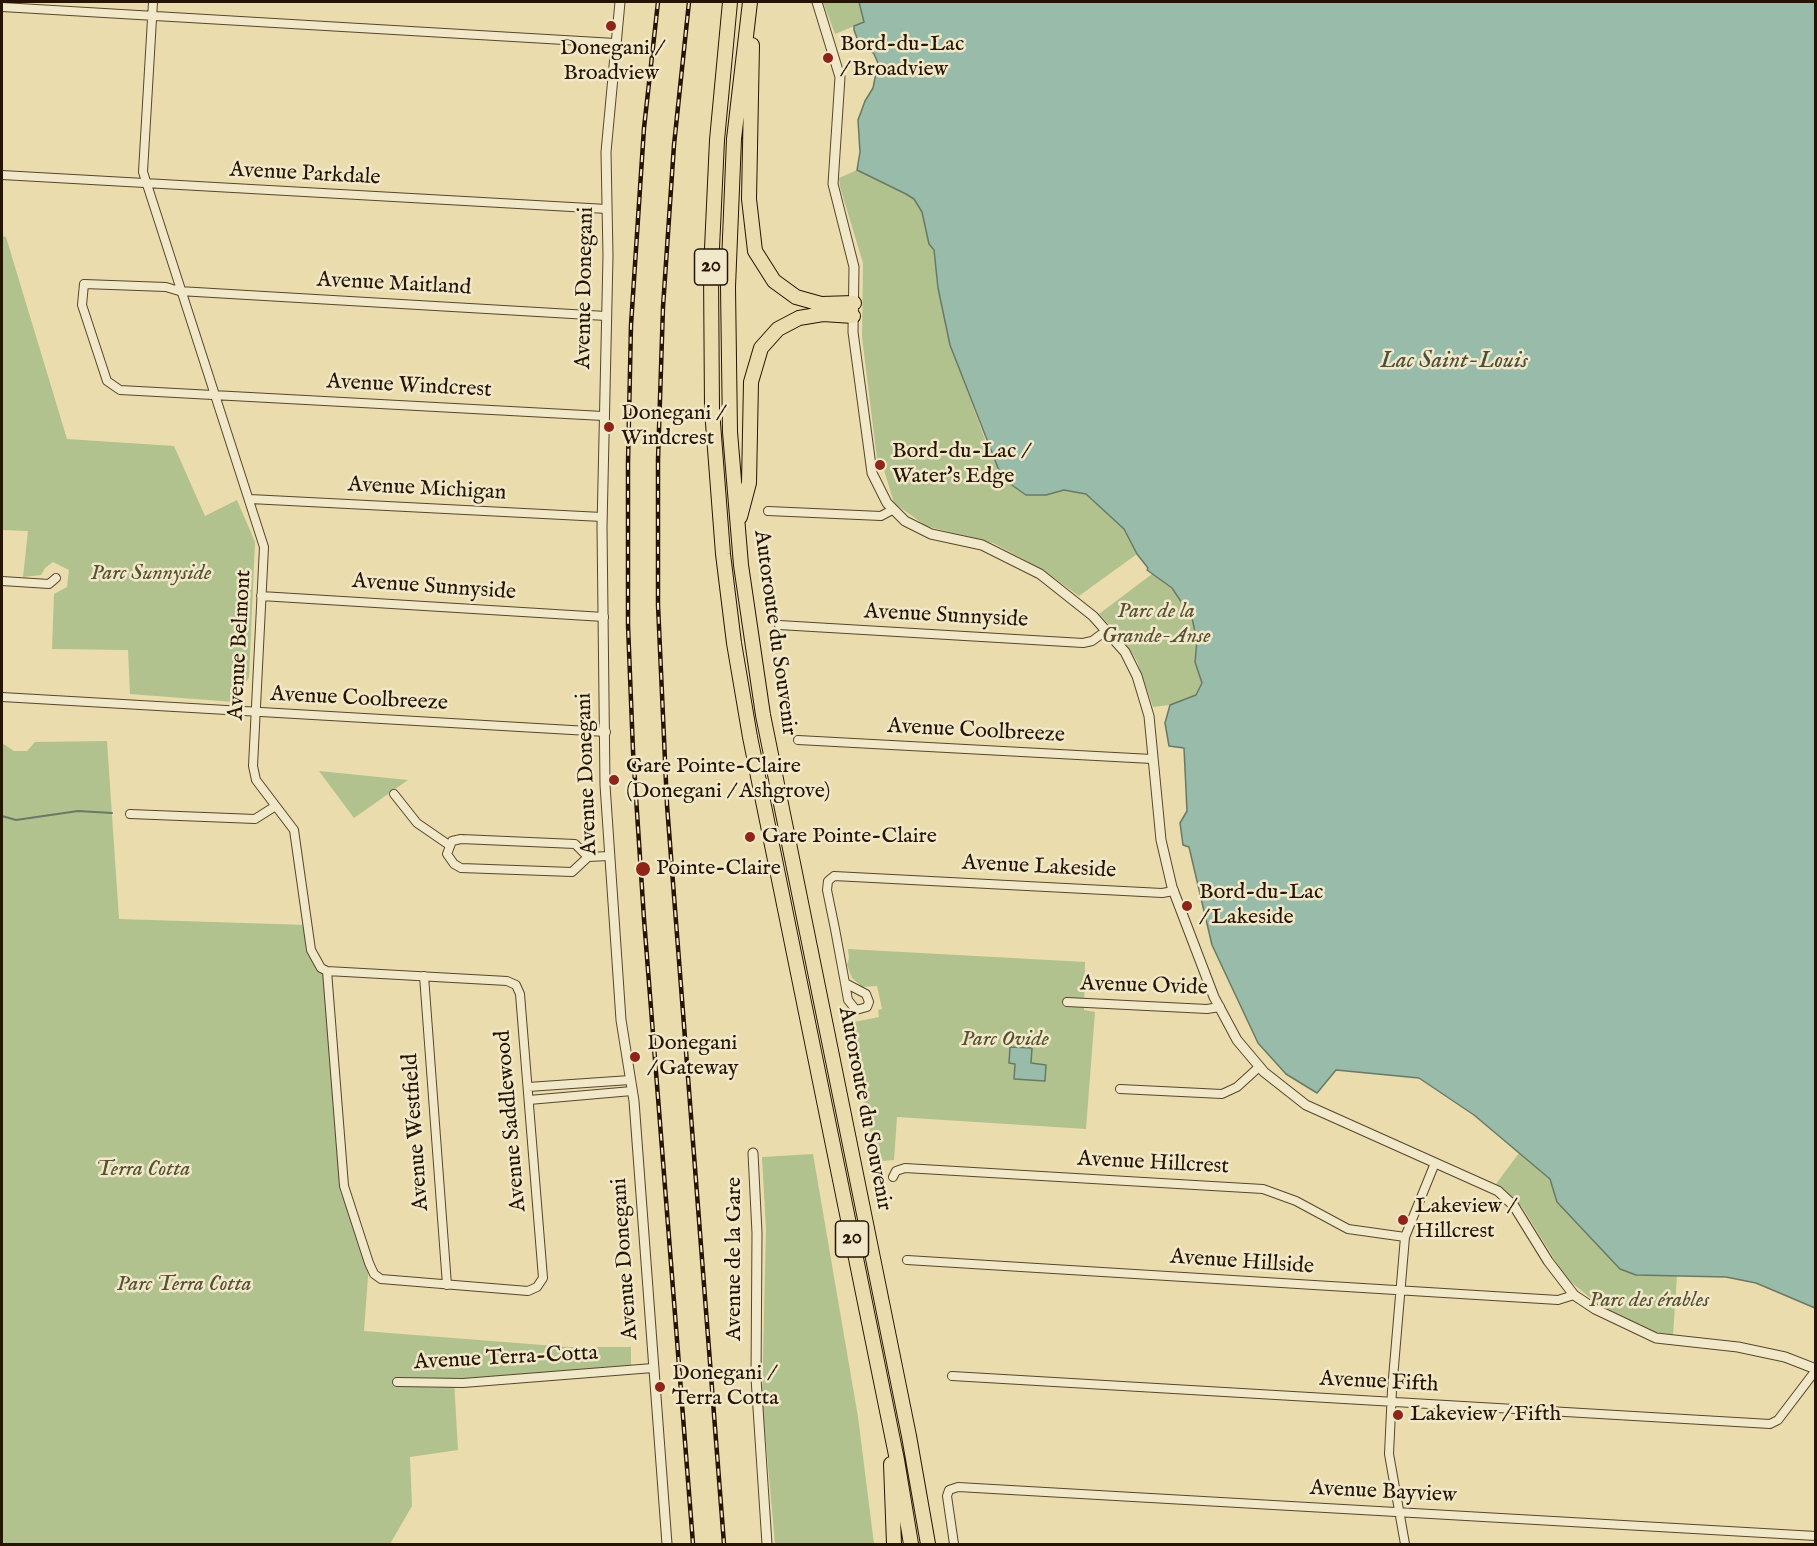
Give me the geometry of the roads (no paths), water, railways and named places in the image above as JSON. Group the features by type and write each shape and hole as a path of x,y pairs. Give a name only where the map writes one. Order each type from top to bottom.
{"highway":[{"name":"Autoroute du Souvenir","path":"730,2 717,140 711,270 712,410 723,554 734,643 750,737 890,1429 911,1545"},
{"name":"Autoroute du Souvenir","path":"752,2 737,99 728,256 729,388 738,528 763,715 913,1458 928,1545"},
{"path":"752,2 748,156 750,216 755,251 774,281 796,297 853,310"},
{"path":"738,528 749,483 751,382 761,348 778,329 799,318 853,310"},
{"path":"890,1429 894,1545"}],"street":[{"name":"Avenue Belmont","path":"153,2 143,172 179,291 250,499 264,547 253,766 256,780 274,807 286,817 294,830 311,950 321,968 327,971"},
{"name":"Avenue Donegani","path":"620,2 607,141 602,517 605,785 621,1020 632,1091 666,1545"},
{"path":"817,2 840,77 833,175 836,200 854,267 853,310 869,460 877,484 892,510 917,529 982,545 1032,570 1066,592 1107,630 1125,652 1137,676 1150,722 1161,840 1174,891 1220,1007 1237,1040 1260,1067 1287,1092 1315,1110 1492,1188 1508,1199 1574,1295 1594,1309 1656,1338 1738,1347 1785,1357 1815,1370"},
{"path":"2,7 615,43"},
{"name":"Avenue Parkdale","path":"2,176 607,209"},
{"name":"Avenue Maitland","path":"214,394 120,390 112,387 107,381 82,305 84,284 166,287 179,291 606,316"},
{"name":"Avenue Windcrest","path":"214,394 603,416"},
{"name":"Avenue Michigan","path":"250,499 602,517"},
{"path":"768,512 881,516 892,510"},
{"path":"2,582 49,584 57,578"},
{"name":"Avenue Sunnyside","path":"261,596 604,616"},
{"name":"Avenue Sunnyside","path":"779,625 1083,643 1092,641 1107,630"},
{"name":"Avenue Coolbreeze","path":"2,697 606,732"},
{"name":"Avenue Coolbreeze","path":"798,740 1152,759"},
{"path":"394,794 423,828 449,845"},
{"path":"130,814 255,819 274,807"},
{"path":"449,845 461,839 575,844 588,857"},
{"path":"449,845 448,859 461,868 572,872 588,857 609,856"},
{"name":"Avenue Lakeside","path":"845,983 827,890 828,881 834,876 1162,893 1174,891"},
{"name":"Avenue Saddlewood","path":"327,971 507,981 516,985 520,994 543,1278 537,1287 528,1290 381,1279 369,1263 344,1186 327,971"},
{"name":"Avenue Westfield","path":"424,976 447,1285"},
{"name":"Avenue Ovide","path":"1067,1002 1207,1009 1220,1007"},
{"path":"1120,1089 1222,1094 1237,1087 1260,1067"},
{"path":"528,1088 630,1080"},
{"path":"529,1100 632,1091"},
{"name":"Avenue de la Gare","path":"753,1153 757,1244 756,1378 767,1545"},
{"path":"1405,1545 1389,1454 1391,1402 1405,1237 1435,1163"},
{"name":"Avenue Hillcrest","path":"893,1177 896,1171 905,1168 1263,1189 1296,1201 1348,1230 1405,1237"},
{"name":"Avenue Hillside","path":"907,1260 1558,1300 1574,1295"},
{"name":"Avenue Terra-Cotta","path":"397,1382 463,1383 653,1368"},
{"name":"Avenue Fifth","path":"952,1376 1770,1424 1778,1420 1815,1370"},
{"name":"Avenue Bayview","path":"954,1545 948,1502 949,1491 963,1487 1815,1536"}],"water":[{"name":"Lac Saint-Louis","path":"859,2 1815,2 1815,1308 1756,1283 1726,1277 1636,1275 1620,1269 1557,1202 1550,1179 1474,1115 1419,1078 1336,1070 1317,1093 1286,1074 1258,1043 1212,945 1189,847 1183,845 1180,823 1187,811 1184,748 1169,746 1165,723 1170,705 1196,695 1202,683 1195,662 1197,641 1192,618 1172,588 1147,570 1148,568 1137,554 1124,529 1086,494 1064,490 1046,495 1026,495 1009,483 998,468 950,345 938,288 934,250 929,244 922,212 914,199 857,170 860,152 858,120 873,88 878,63 874,54 857,38 854,30 854,26 864,22"},
{"path":"1010,1047 1032,1048 1031,1063 1046,1065 1045,1081 1014,1079 1015,1064 1009,1063"}],"waterway":[{"path":"2,816 16,820 78,811 112,813"}],"railway":[{"path":"658,2 644,128 631,325 628,625 633,751 644,919 693,1544"},
{"path":"689,2 674,145 663,307 658,460 658,605 667,805 724,1544"}],"place":[{"name":"Donegani / Broadview","path":"611,26"},
{"name":"Bord-du-Lac / Broadview","path":"828,58"},
{"name":"Donegani / Windcrest","path":"609,427"},
{"name":"Bord-du-Lac / Water's Edge","path":"880,465"},
{"name":"Gare Pointe-Claire (Donegani / Ashgrove)","path":"614,780"},
{"name":"Gare Pointe-Claire","path":"750,837"},
{"name":"Pointe-Claire","path":"643,869"},
{"name":"Bord-du-Lac / Lakeside","path":"1187,906"},
{"name":"Donegani / Gateway","path":"635,1057"},
{"name":"Lakeview / Hillcrest","path":"1403,1220"},
{"name":"Donegani / Terra Cotta","path":"660,1387"},
{"name":"Lakeview / Fifth","path":"1398,1415"}],"park label":[{"name":"Parc Sunnyside","path":"151,574"},
{"name":"Parc de la Grande-Anse","path":"1156,624"},
{"name":"Parc Ovide","path":"1005,1040"},
{"name":"Terra Cotta","path":"143,1170"},
{"name":"Parc Terra Cotta","path":"184,1285"},
{"name":"Parc des érables","path":"1649,1301"}]}
